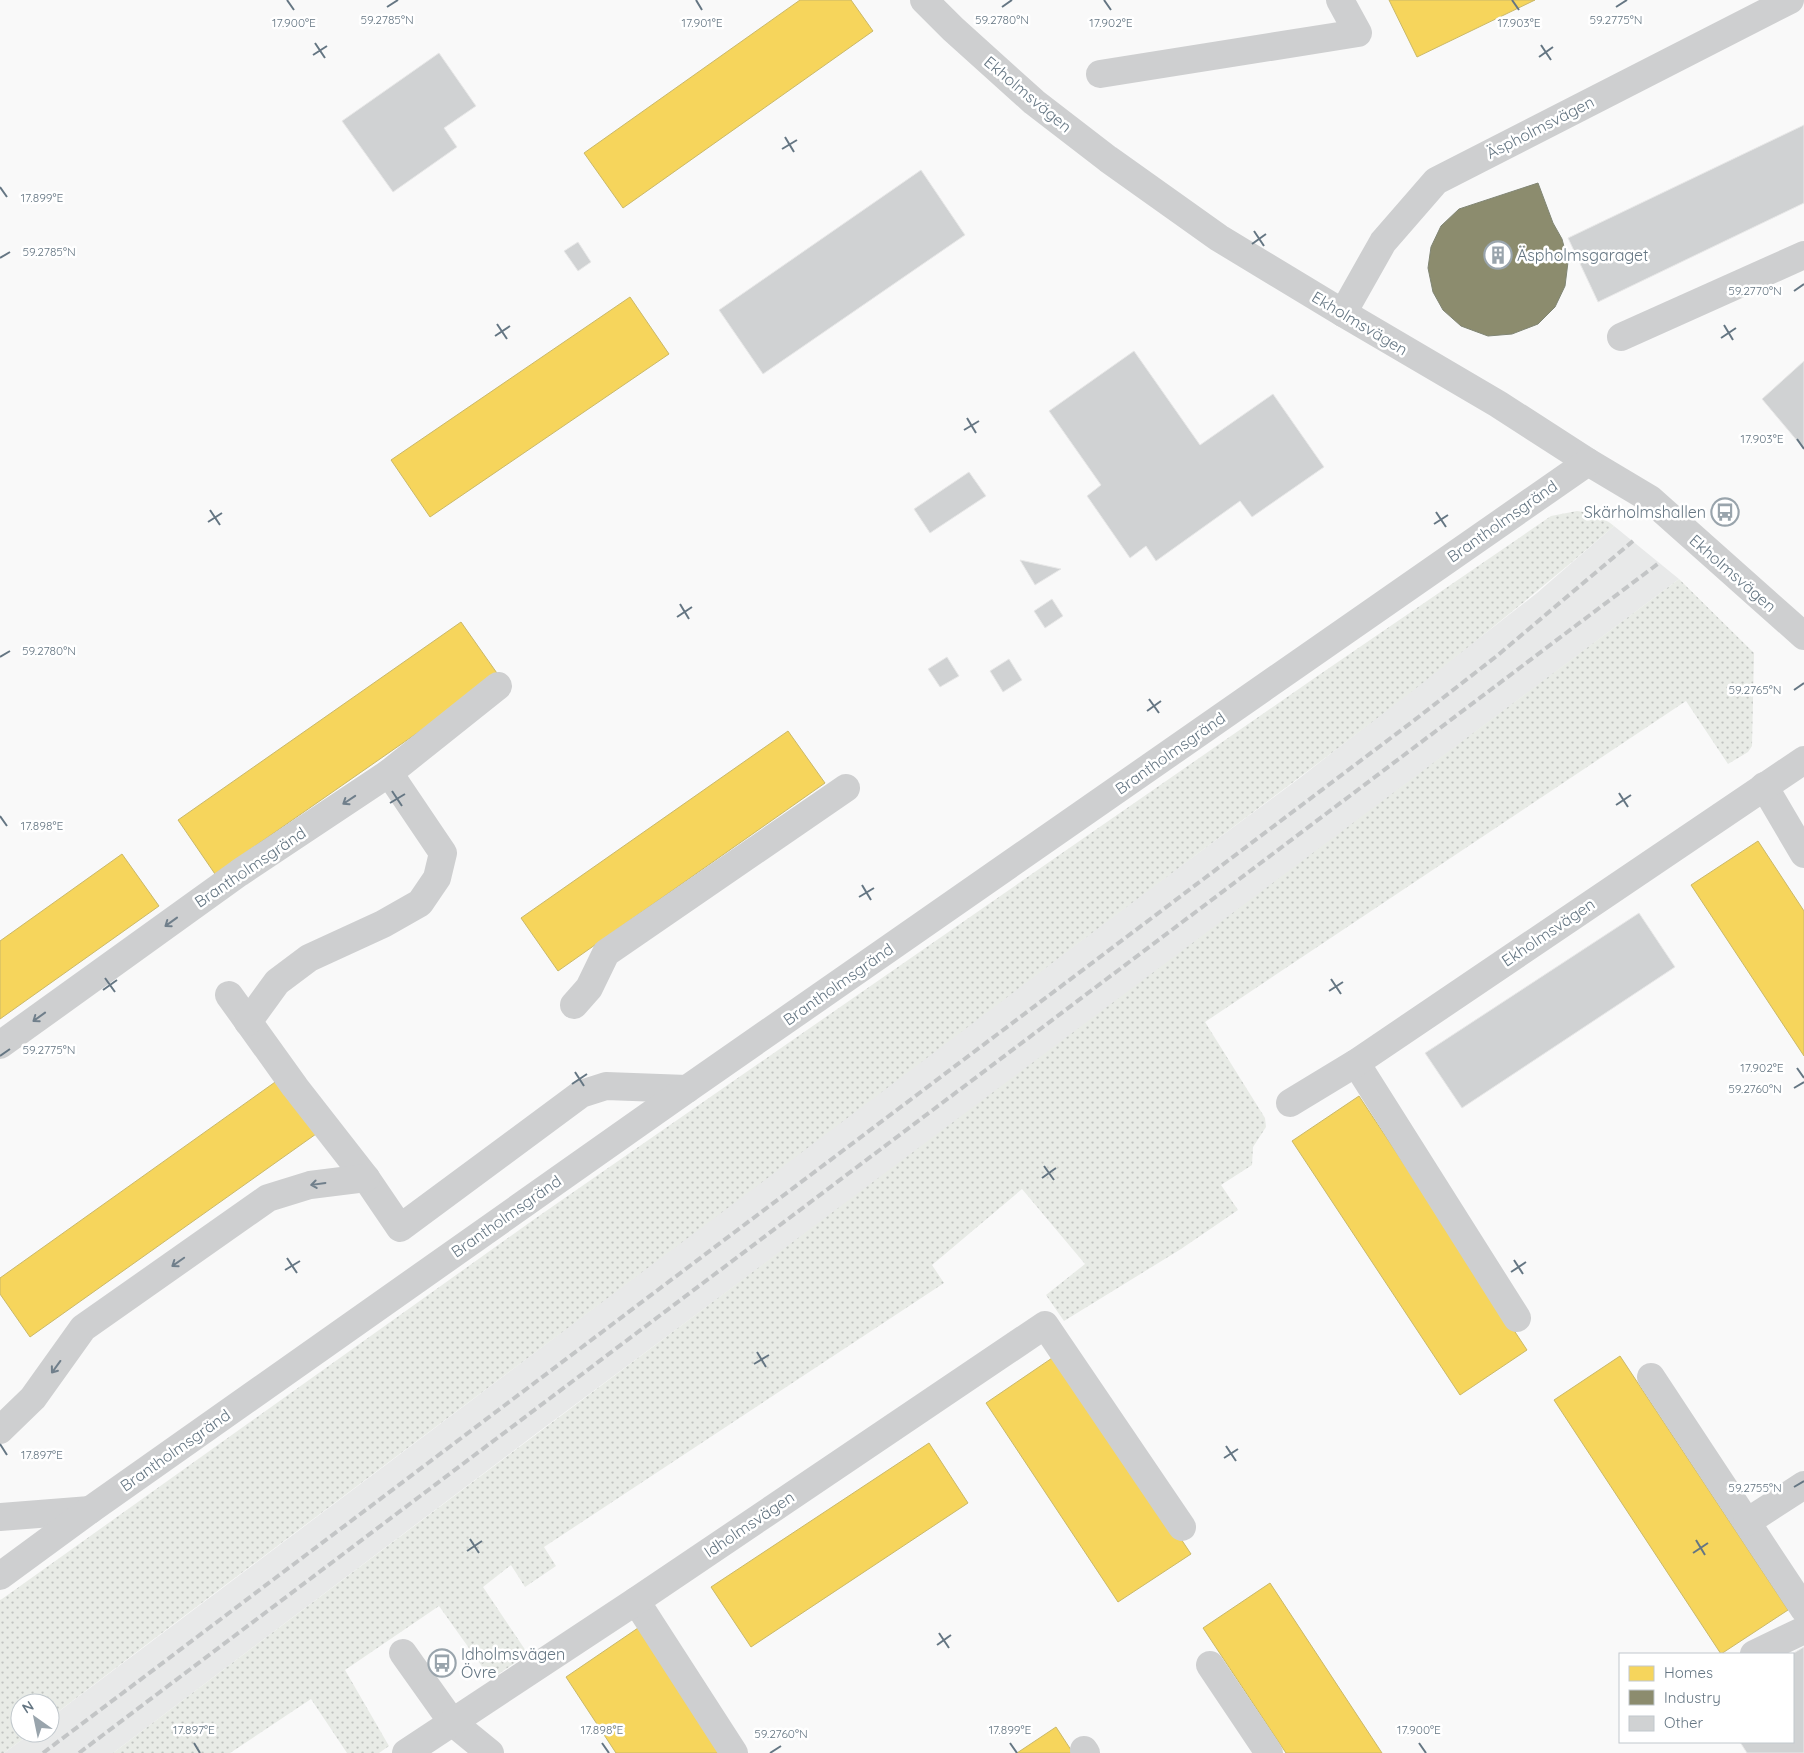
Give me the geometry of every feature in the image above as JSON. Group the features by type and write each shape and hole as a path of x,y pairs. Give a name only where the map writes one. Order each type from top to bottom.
{"street":[{"name":"Ekholmsvägen","path":"924,0 953,29 1034,102 1108,159 1219,238 1498,404 1650,499 1802,630"},
{"path":"1100,74 1358,32 1340,0"},
{"name":"Äspholmsvägen","path":"1343,313 1383,242 1436,181 1790,0"},
{"path":"1621,337 1804,255"},
{"name":"Brantholmsgränd","path":"0,1576 90,1510 687,1089 1588,462"},
{"name":"Brantholmsgränd","path":"0,1045 239,873 389,773 498,686"},
{"name":"Ekholmsvägen","path":"1290,1103 1356,1063 1804,760"},
{"path":"248,1022 277,982 309,958 383,924 420,903 437,878 443,853 389,773"},
{"path":"1764,786 1804,854"},
{"path":"574,1005 589,988 606,953 846,788"},
{"path":"229,995 295,1087 366,1178 400,1228 581,1094 606,1086 687,1089"},
{"path":"1356,1063 1517,1318"},
{"path":"0,1430 34,1398 83,1328 268,1198 310,1185 366,1178"},
{"name":"Idholmsvägen","path":"406,1753 636,1601 1045,1325 1182,1527"},
{"path":"1651,1377 1804,1609"},
{"path":"1747,1522 1804,1485"},
{"path":"0,1517 90,1510"},
{"path":"636,1601 734,1753"},
{"path":"1756,1653 1804,1630"},
{"path":"403,1653 452,1722 490,1753"},
{"path":"1210,1665 1268,1753"}],"shaded area":[{"path":"1577,511 1597,516 1614,526 1481,637 1345,743 60,1710 60,1693 10,1693 10,1743 18,1743 4,1753 0,1753 0,1600 536,1218 1551,516"},
{"path":"1614,526 1679,579 537,1433 113,1753 4,1753 18,1743 60,1743 60,1710 1297,780 1537,593"},
{"path":"1679,579 1754,653 1752,746 1748,752 1728,764 1686,701 1205,1022 1265,1118 1266,1127 1253,1147 1252,1165 1221,1185 1238,1210 1181,1249 1064,1321 1046,1295 1085,1264 1022,1189 932,1265 944,1283 544,1547 556,1566 525,1587 511,1565 483,1587 528,1654 491,1679 439,1606 345,1670 389,1746 379,1753 347,1753 311,1699 230,1753 113,1753 699,1312"}],"building: Homes":[{"path":"800,0 851,0 873,31 623,208 584,153"},
{"path":"1389,0 1535,0 1417,57"},
{"path":"630,297 669,354 430,517 391,460"},
{"path":"461,622 499,676 215,874 178,820"},
{"path":"788,731 825,783 558,971 521,918"},
{"path":"1758,841 1804,911 1804,1056 1691,885"},
{"path":"122,854 159,906 0,1019 0,941"},
{"path":"278,1080 316,1134 30,1337 0,1294 0,1278"},
{"path":"1359,1096 1527,1350 1460,1395 1292,1141"},
{"path":"1058,1354 1191,1554 1118,1602 986,1403"},
{"path":"1620,1356 1788,1610 1720,1653 1554,1400"},
{"path":"929,1443 968,1503 751,1647 711,1587"},
{"path":"1270,1583 1382,1753 1286,1753 1203,1628"},
{"path":"638,1628 721,1753 616,1753 566,1677"},
{"path":"1056,1727 1073,1753 1017,1753"}],"building: Industry":[{"name":"Äspholmsgaraget","path":"1538,183 1553,223 1562,239 1568,262 1565,286 1555,307 1538,324 1512,334 1488,336 1461,326 1443,310 1433,292 1428,268 1431,247 1441,226 1459,209"}],"building: Other":[{"path":"439,53 476,106 444,128 457,147 393,192 342,121"},
{"path":"1804,125 1804,203 1598,302 1568,238"},
{"path":"921,170 965,235 763,374 719,310"},
{"path":"578,242 591,262 578,271 564,251"},
{"path":"1134,351 1200,445 1273,394 1324,467 1252,517 1240,501 1156,561 1146,546 1130,558 1087,496 1101,485 1049,411"},
{"path":"1804,361 1804,449 1762,399"},
{"path":"969,472 986,496 930,533 914,509"},
{"path":"1020,560 1061,569 1035,585"},
{"path":"1052,599 1063,616 1045,628 1034,611"},
{"path":"947,657 959,676 940,687 928,669"},
{"path":"1009,659 1022,680 1003,692 990,671"},
{"path":"1639,913 1675,967 1462,1108 1425,1053"},
{"path":"1804,1647 1804,1753 1747,1753 1741,1743 1794,1743 1794,1653"}],"railway":[{"path":"43,1753 1412,722 1498,655 1633,541"},
{"path":"79,1753 1659,563"}],"place":[{"name":"Äspholmsgaraget","path":"1498,255"},
{"name":"Skärholmshallen","path":"1725,512"},
{"name":"Idholmsvägen Övre","path":"442,1663"}]}
